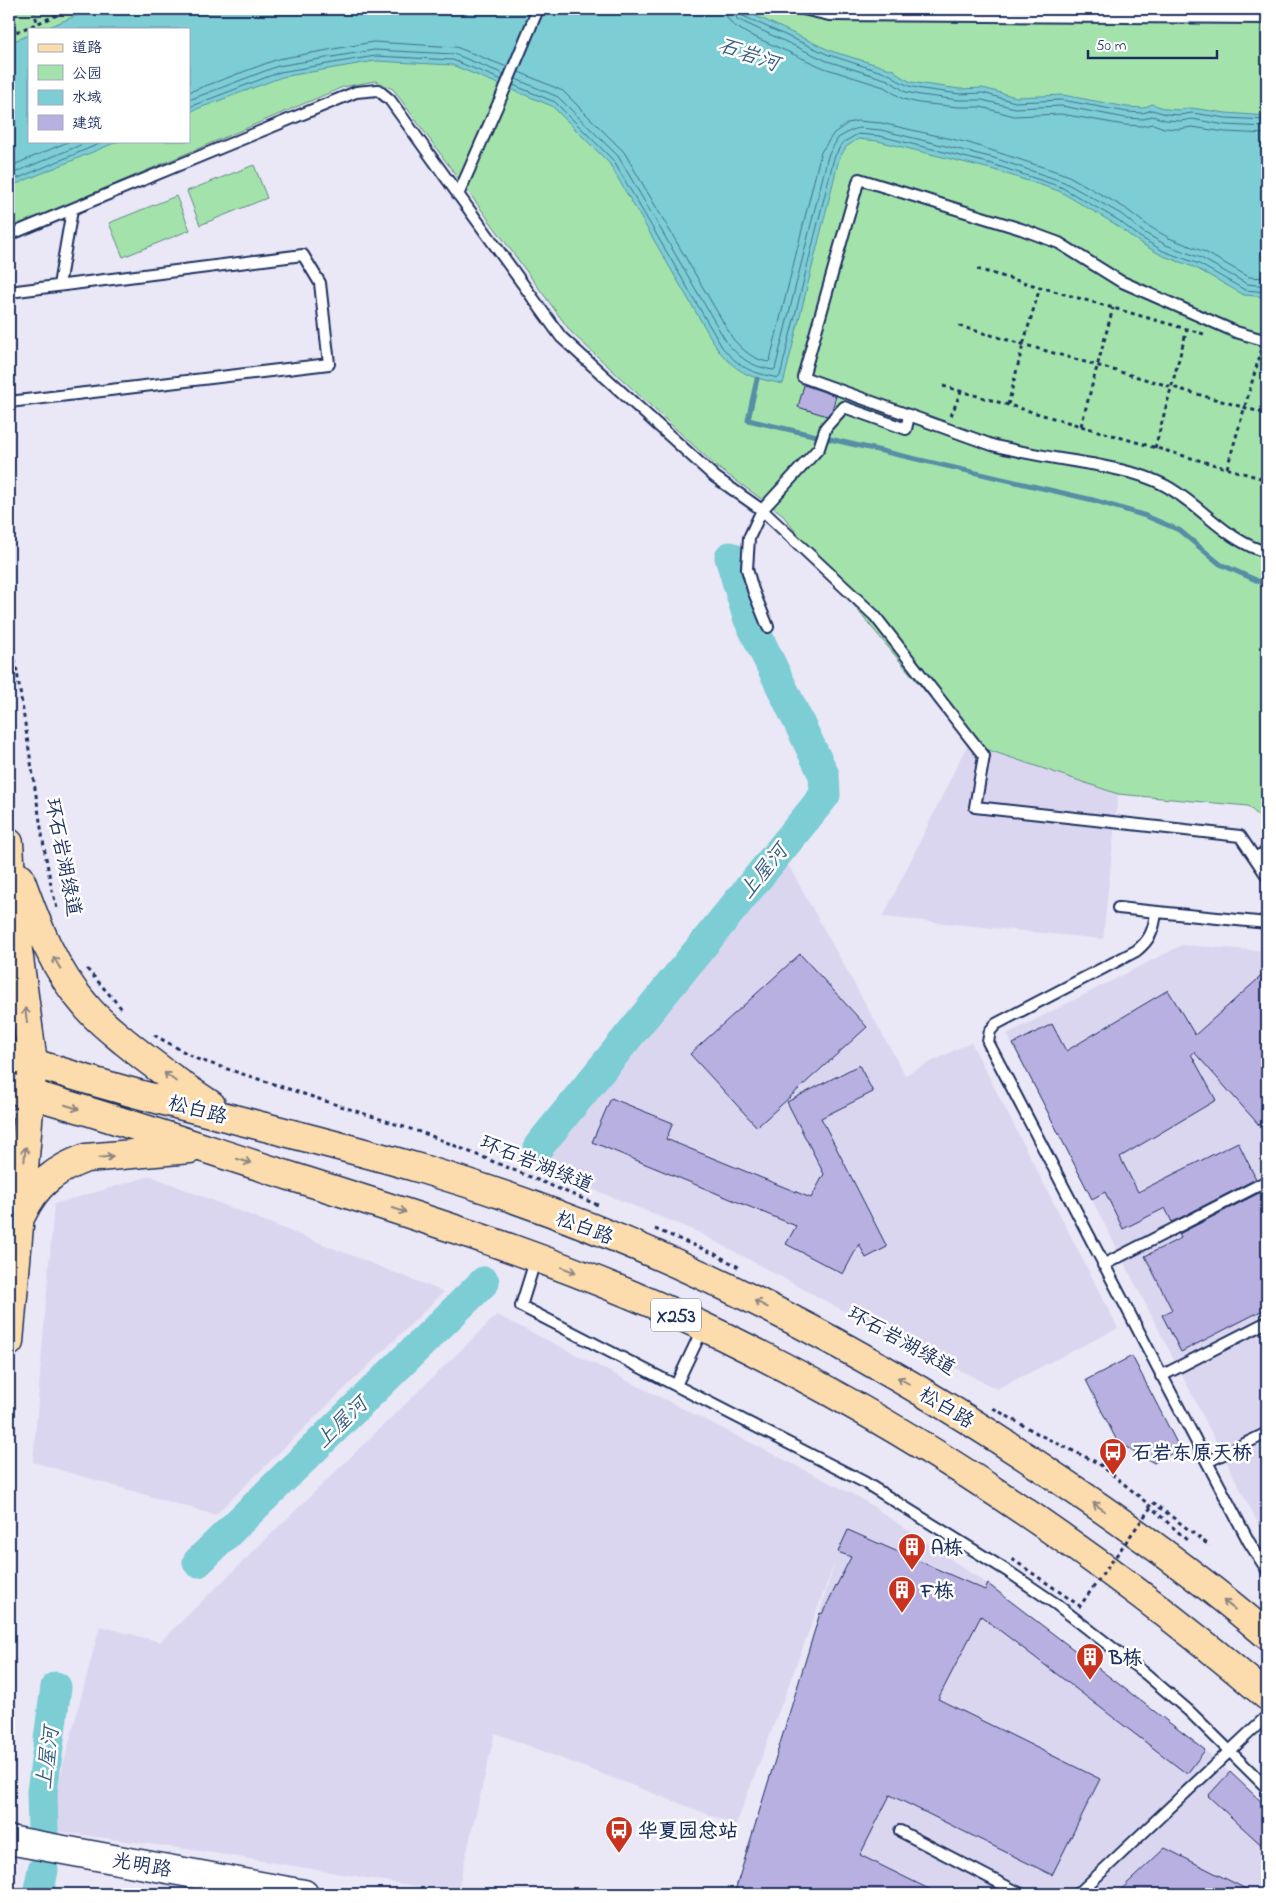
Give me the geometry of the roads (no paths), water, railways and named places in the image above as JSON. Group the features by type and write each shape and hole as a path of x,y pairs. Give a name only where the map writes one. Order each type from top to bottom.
{"main road":[{"path":"9,843 21,1059 19,1224 9,1342"},
{"path":"9,848 44,940 65,978 86,1007 111,1030 176,1082 241,1121"},
{"name":"松白路","path":"21,1059 423,1170 543,1210 680,1266 803,1325 924,1392 1049,1473 1170,1559 1267,1635"},
{"name":"松白路","path":"20,1091 463,1231 599,1281 704,1328 782,1366 841,1398 957,1467 1091,1557 1157,1606 1267,1696"},
{"path":"19,1224 30,1199 42,1183 71,1164 86,1158 202,1148"}],"street":[{"name":"光明路","path":"9,1840 304,1894"}],"lane":[{"path":"458,194 538,9"},
{"path":"803,9 829,15 1267,18"},
{"path":"9,235 356,92 378,90 390,100 561,337 715,478 762,510 875,616 984,756 976,807 1240,836 1267,876"},
{"path":"1267,341 1236,332 1120,281 1059,243 1021,229 859,179 803,378 992,445 1021,453 1133,473 1166,486 1239,541 1267,552"},
{"path":"58,285 72,210"},
{"path":"9,292 303,255 320,283 329,364 9,402"},
{"path":"768,627 747,570 749,538 762,510 819,448 826,427 844,408 906,430 909,416"},
{"path":"1255,857 1267,852"},
{"path":"1118,908 1267,923"},
{"path":"1156,912 1155,927 1151,936 1136,952 996,1024 990,1030 988,1042 1161,1376 1249,1542 1267,1570"},
{"path":"1103,1264 1267,1181"},
{"path":"536,1257 521,1306 864,1482 1009,1572 1056,1604 1139,1668 1231,1750 1267,1788"},
{"path":"1161,1376 1267,1322"},
{"path":"676,1385 704,1328"},
{"path":"1207,1462 1267,1433"},
{"path":"1078,1894 1267,1716"},
{"path":"900,1832 1021,1894"}],"water":[{"name":"石岩河","path":"92,9 741,9 831,51 894,70 911,82 960,89 983,88 1016,97 1063,95 1127,107 1143,108 1152,104 1166,109 1180,110 1191,108 1267,116 1267,297 1244,295 1196,268 1161,255 1137,241 1115,224 1059,191 991,169 878,141 858,139 846,147 839,159 783,384 747,374 733,365 718,350 609,163 552,106 452,65 375,61 282,77 190,112 190,28 46,28"},
{"path":"28,35 28,142 117,142 9,187 9,43"}],"waterway":[{"path":"757,379 748,420 1093,500 1146,516 1179,530 1220,564 1267,585"},
{"name":"上屋河","path":"539,1146 825,795 824,775 748,617 730,557"},
{"name":"上屋河","path":"198,1562 484,1282"},
{"name":"上屋河","path":"43,1829 42,1792 56,1687"},
{"name":"上屋河","path":"38,1894 43,1870"}],"place":[{"name":"石岩东原天桥","path":"1113,1476"},
{"name":"A栋","path":"912,1571"},
{"name":"F栋","path":"902,1614"},
{"name":"B栋","path":"1090,1681"},
{"name":"华夏园总站","path":"619,1854"}]}
